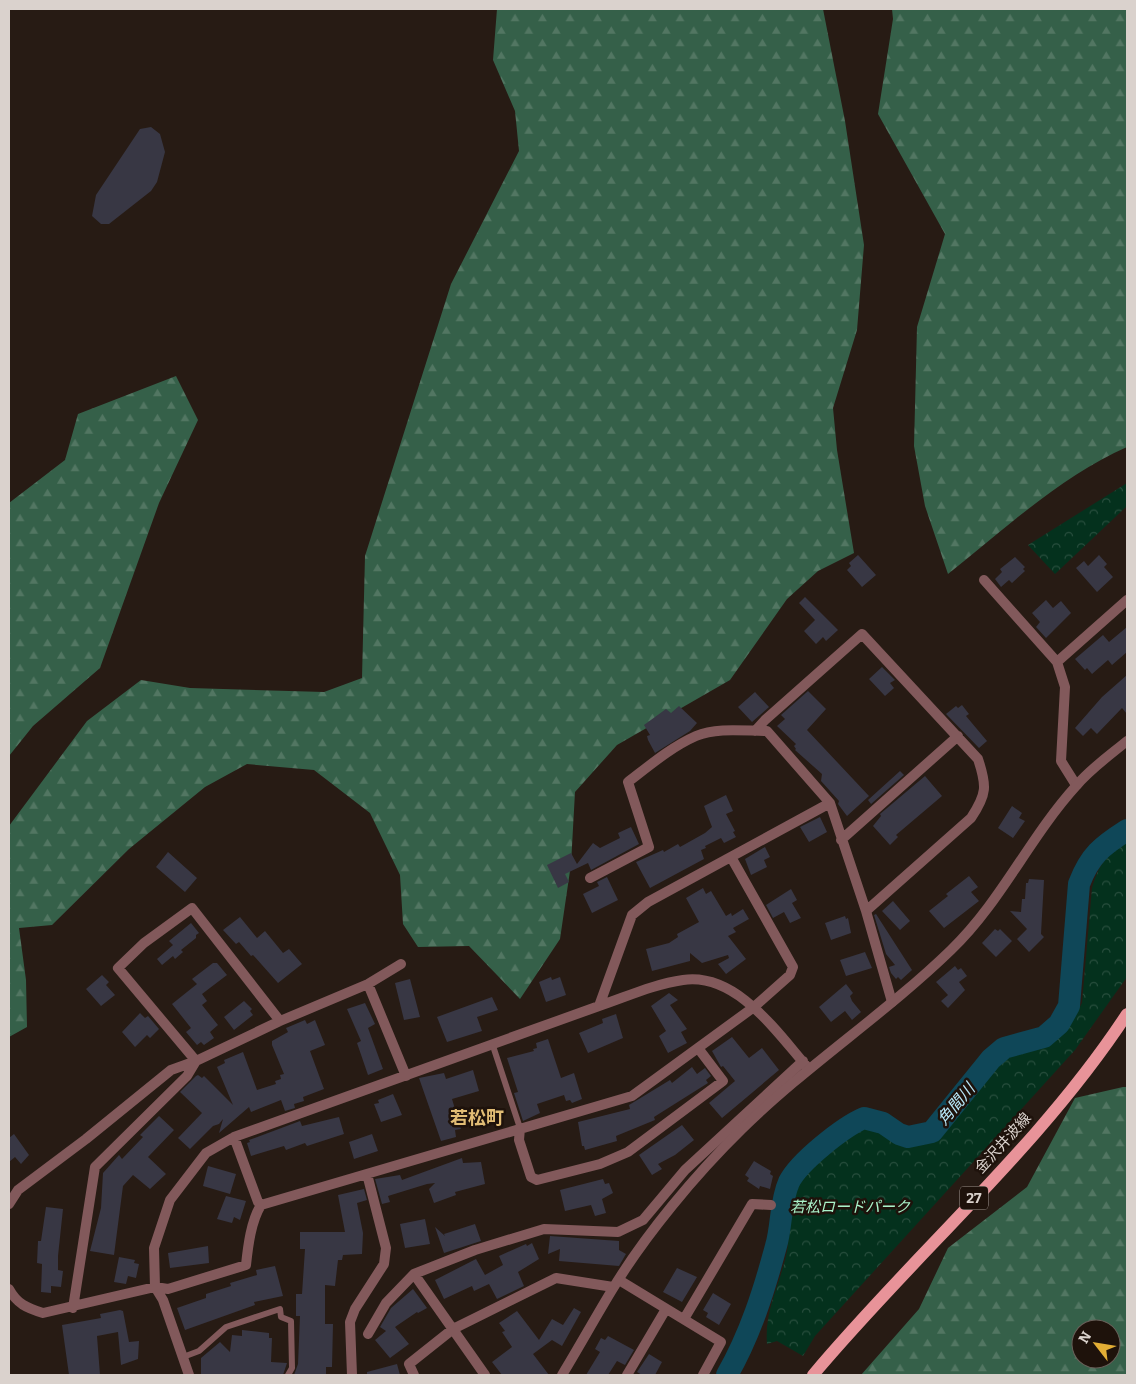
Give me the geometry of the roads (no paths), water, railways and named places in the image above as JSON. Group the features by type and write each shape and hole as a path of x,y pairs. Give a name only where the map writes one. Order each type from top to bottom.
{"main road":[{"name":"金沢井波線","path":"813,1375 1030,1138 1099,1057 1127,1014"}],"street":[{"path":"984,580 1057,662 1065,687 1061,761 1076,785"},
{"path":"1057,662 1127,600"},
{"path":"755,731 862,634 978,759 985,780 984,799 972,818 866,911"},
{"path":"590,878 649,847 628,782 662,756 697,735 716,732 767,731 830,803 866,911 892,1002"},
{"path":"841,840 958,736"},
{"path":"368,1334 386,1303 414,1274 475,1250 544,1229 618,1232 643,1220 685,1170 806,1065 892,1002 950,951 979,921 1045,824 1076,785 1127,741"},
{"path":"599,1006 632,915 648,902 830,803"},
{"path":"261,1205 632,1096 698,1048 790,976 793,968 731,857"},
{"path":"196,1061 118,968 144,943 192,908 280,1021"},
{"path":"9,1204 18,1190 86,1139 171,1070 196,1061 280,1021 368,984 401,964"},
{"path":"189,1375 163,1300 155,1287 154,1248 170,1200 206,1153 234,1137 493,1046 599,1006 658,986 685,980 710,983 735,991 754,1006 806,1065"},
{"path":"368,984 406,1076"},
{"path":"520,1128 519,1140 531,1177 537,1180 600,1164 628,1152 723,1081 698,1048"},
{"path":"73,1308 95,1167 187,1076 196,1061"},
{"path":"562,1375 616,1284 652,1234 702,1171 806,1065"},
{"path":"234,1137 258,1202 261,1205"},
{"path":"352,1375 350,1322 355,1309 384,1264 386,1248 367,1174"},
{"path":"684,1319 752,1204 771,1205"},
{"path":"9,1289 25,1308 43,1313 73,1308 155,1287 168,1289 246,1264 254,1221 261,1205"},
{"path":"414,1274 485,1375"},
{"path":"414,1375 409,1364 453,1330 556,1278 616,1284 666,1308 721,1342 703,1375"},
{"path":"627,1375 666,1308"}],"lane":[{"path":"493,1046 520,1128"},
{"path":"183,1357 198,1351 226,1327 280,1309 281,1317 292,1321 292,1368 288,1375"}],"waterway":[{"name":"角間川","path":"727,1375 743,1344 761,1296 778,1238 786,1190 794,1174 822,1146 864,1118 883,1123 899,1134 908,1137 932,1132 991,1059 1004,1048 1044,1037 1059,1024 1069,1006 1079,884 1092,858 1110,841 1127,830"}],"district":[{"name":"若松町","path":"477,1118"}],"park label":[{"name":"若松ロードパーク","path":"850,1207"}]}
